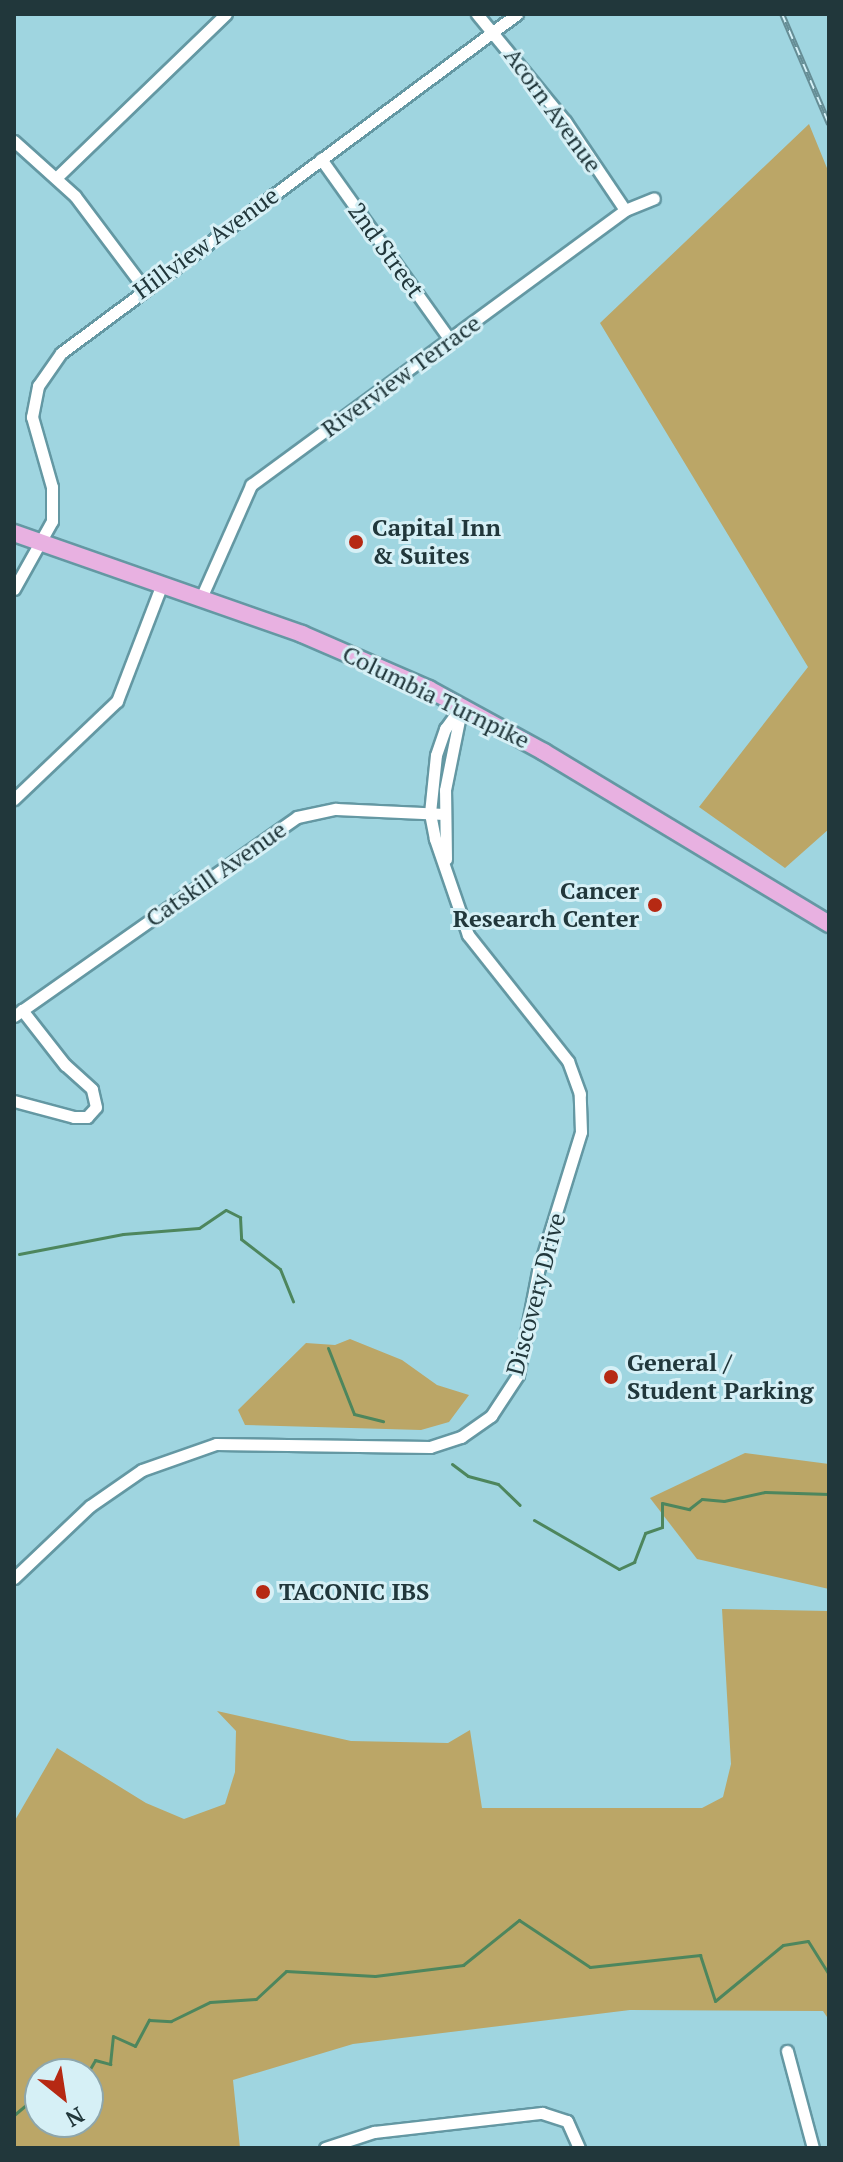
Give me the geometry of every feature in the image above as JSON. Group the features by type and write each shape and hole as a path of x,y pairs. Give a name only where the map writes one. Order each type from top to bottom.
{"main road":[{"name":"Columbia Turnpike","path":"14,533 326,643 462,706 829,924"}],"street":[{"path":"57,177 226,14"},
{"name":"Acorn Avenue","path":"477,14 494,30 565,121 625,210"},
{"name":"Hillview Avenue","path":"14,589 52,521 53,499 32,417 38,386 73,340 517,14"},
{"path":"14,141 57,177 144,288"},
{"name":"2nd Street","path":"321,159 451,341"},
{"name":"Riverview Terrace","path":"201,598 251,485 451,341 625,210 654,198"},
{"path":"14,799 117,701 162,584"},
{"name":"Discovery Drive","path":"14,1578 90,1506 142,1470 216,1444 430,1447 481,1423 508,1392 521,1365 541,1258 581,1132 580,1094 568,1061 468,935 446,872 430,813 436,755 445,729 462,706"},
{"name":"Discovery Drive","path":"446,872 444,814 448,768 462,706"},
{"name":"Catskill Avenue","path":"18,1013 288,822 336,809 444,814"},
{"path":"14,1101 74,1117 87,1117 96,1107 92,1089 65,1065 18,1013"},
{"path":"787,2051 813,2148"},
{"path":"325,2148 374,2132 542,2113 567,2121 579,2148"}],"shaded area":[{"path":"809,124 829,173 829,829 785,868 699,807 808,667 600,323"},
{"path":"350,1339 402,1360 437,1385 469,1395 449,1422 421,1430 245,1425 238,1410 306,1343 335,1345"},
{"path":"745,1453 829,1464 829,1589 697,1559 650,1498"},
{"path":"722,1609 829,1611 829,2020 823,2011 630,2010 353,2044 233,2080 240,2148 14,2148 14,1822 57,1748 146,1803 184,1819 225,1804 235,1772 236,1731 217,1711 351,1741 448,1743 470,1730 482,1808 702,1808 723,1797 731,1764"}],"waterway":[{"path":"19,1254 123,1234 199,1228 226,1210 240,1217 241,1239 280,1269 293,1301"},
{"path":"328,1348 354,1414 383,1421"},
{"path":"452,1464 468,1476 498,1484 520,1505"},
{"path":"534,1520 619,1569 634,1562 645,1533 662,1527 662,1503 689,1509 702,1499 724,1501 765,1492 829,1494"},
{"path":"104,2062 110,2064 113,2036 135,2046 149,2020 171,2021 210,2002 256,1999 286,1971 375,1976 463,1965 519,1920 590,1967 700,1955 715,2001 783,1945 808,1941 829,1974"},
{"path":"14,2115 24,2107"}],"railway":[{"path":"782,14 829,124"}],"place":[{"name":"Capital Inn & Suites","path":"356,542"},
{"name":"Cancer Research Center","path":"655,905"},
{"name":"General / Student Parking","path":"611,1377"},
{"name":"TACONIC IBS","path":"263,1592"}]}
